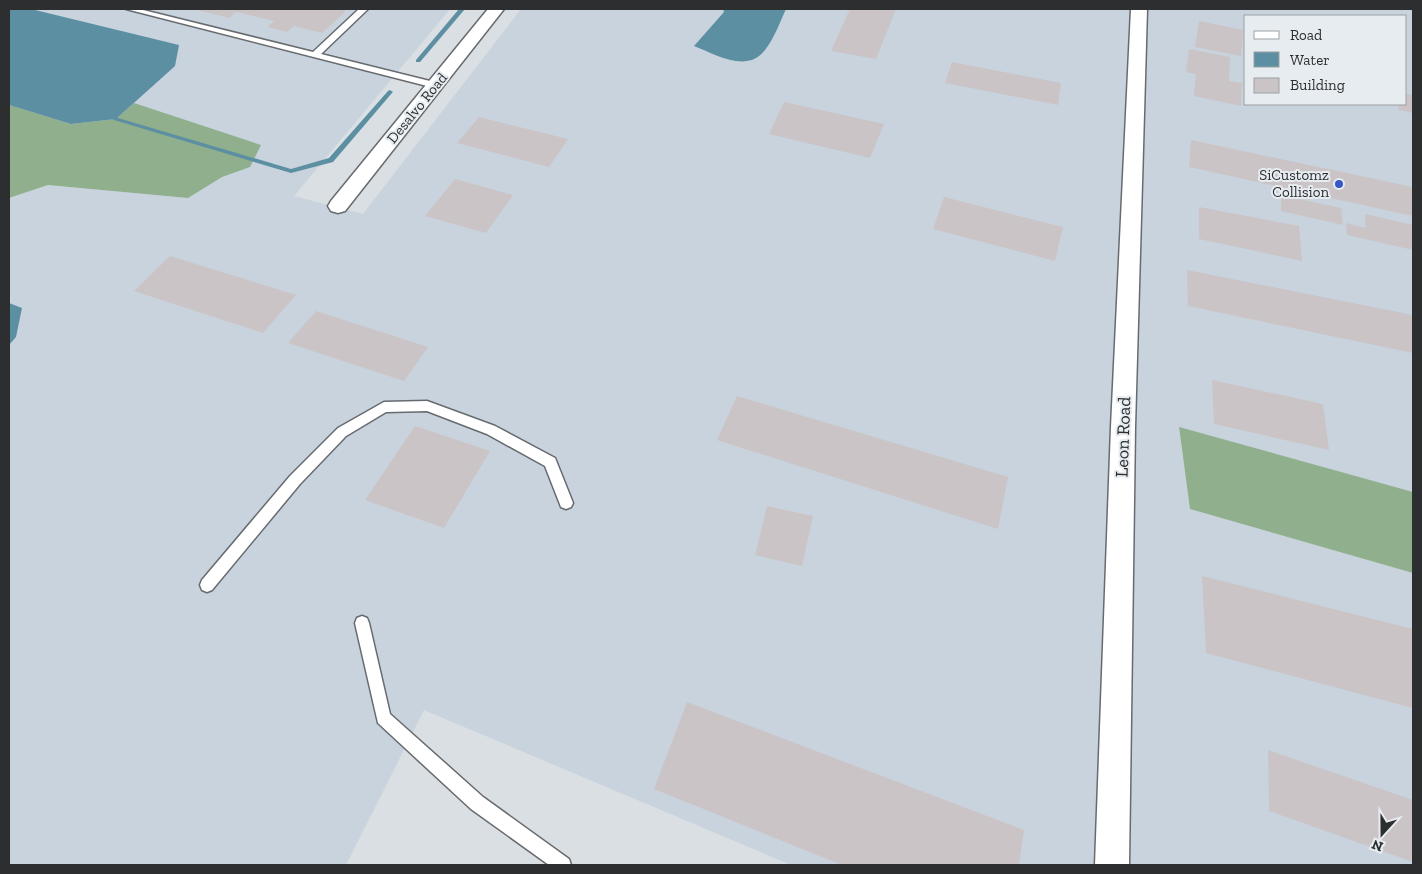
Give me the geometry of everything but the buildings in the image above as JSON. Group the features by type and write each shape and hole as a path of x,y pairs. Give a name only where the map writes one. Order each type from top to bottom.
{"street":[{"name":"Desalvo Road","path":"338,206 496,9"},
{"name":"Leon Road","path":"1112,865 1123,427 1139,9"}],"lane":[{"path":"130,9 435,85"},
{"path":"315,55 364,9"},
{"path":"208,585 295,480 342,432 384,407 427,406 491,430 550,462 566,503"},
{"path":"362,623 383,718 477,803 563,865"}],"shaded area":[{"path":"9,9 450,9 294,196 363,214 521,9 1413,9 1413,492 1179,428 1190,509 1413,573 1413,865 791,865 424,710 346,865 9,865 9,198 48,185 188,198 9,117"}],"green space":[{"path":"134,103 261,145 250,167 222,177 188,198 48,185 9,198 9,105 71,124 116,119"},
{"path":"1179,427 1413,492 1413,573 1190,509"}],"water":[{"path":"9,9 31,9 179,45 175,66 116,119 71,124 9,105"},
{"path":"723,9 786,9 774,36 765,50 758,57 749,61 740,61 721,57 694,46 724,12"},
{"path":"9,303 22,308 16,337 9,345"}],"waterway":[{"path":"418,61 462,9"},
{"path":"116,119 291,171 331,160 390,92"}],"place":[{"name":"SiCustomz Collision","path":"1339,184"}]}
